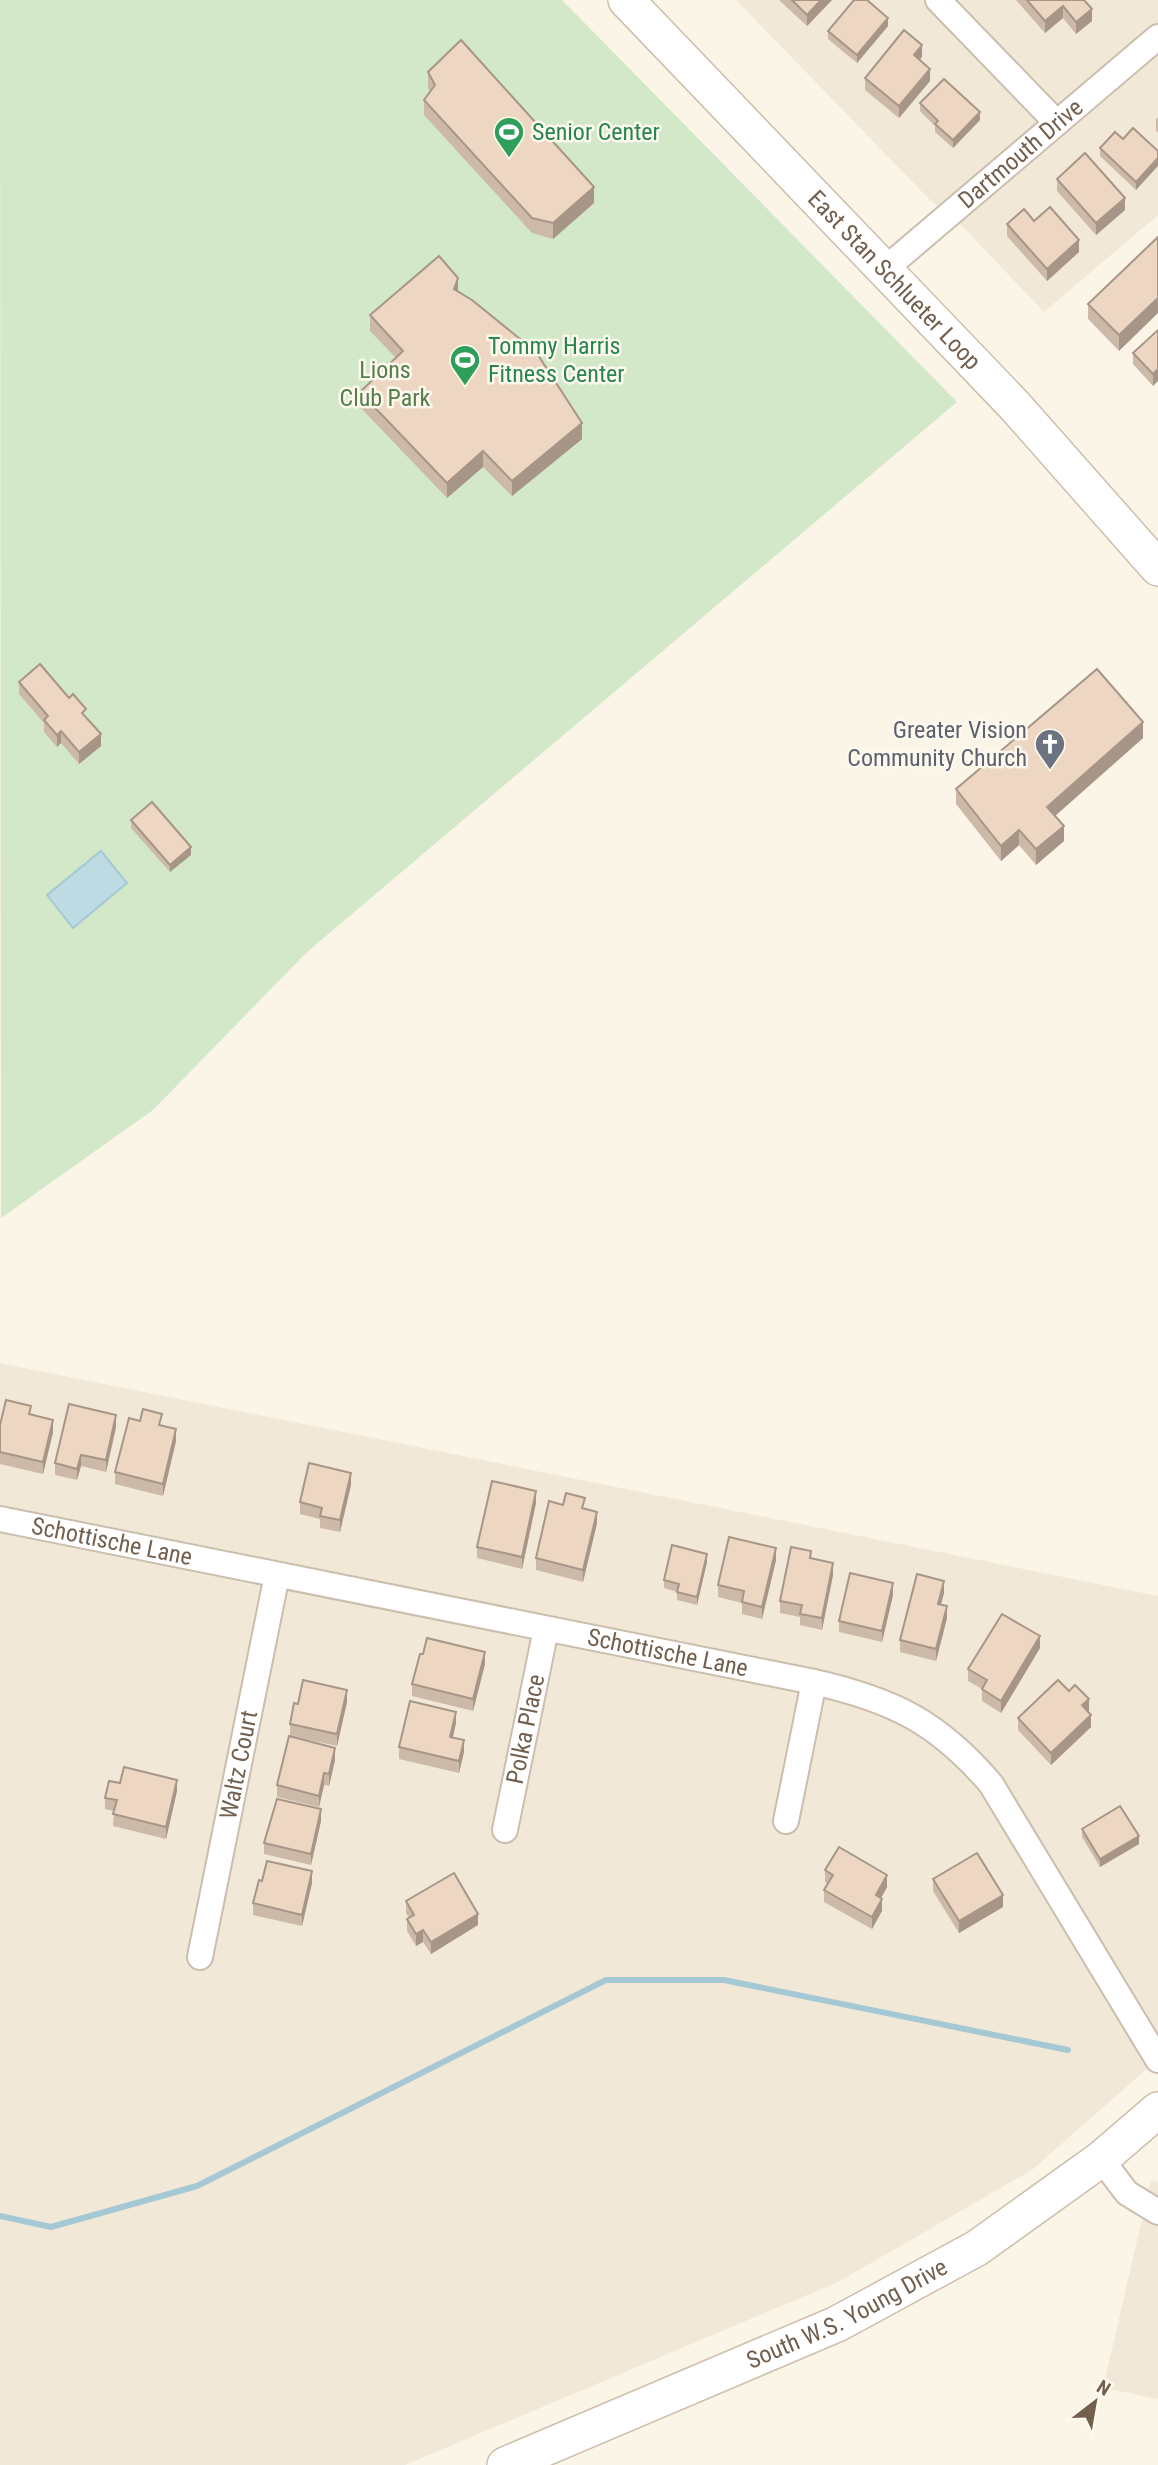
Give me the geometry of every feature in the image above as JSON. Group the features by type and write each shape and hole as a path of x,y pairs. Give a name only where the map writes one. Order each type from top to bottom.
{"main road":[{"name":"East Stan Schlueter Loop","path":"626,0 1015,406 1158,568"},
{"name":"South W.S. Young Drive","path":"505,2465 837,2324 977,2248 1101,2159 1158,2110"}],"street":[{"path":"938,0 1057,123"},
{"name":"Dartmouth Drive","path":"885,269 1158,37"},
{"name":"Schottische Lane","path":"0,1519 814,1682 891,1704 934,1729 972,1762 1006,1807 1158,2060"},
{"name":"Waltz Court","path":"200,1957 277,1574"},
{"name":"Polka Place","path":"505,1830 546,1629"},
{"path":"786,1821 814,1682"},
{"path":"1101,2159 1127,2193 1158,2212"}],"shaded area":[{"path":"736,0 1158,0 1158,215 1044,312 964,228 930,200"},
{"path":"0,1363 1158,1596 1158,2059 1032,2170 838,2282 405,2465 0,2465"},
{"path":"1151,2180 1158,2182 1158,2399 1103,2388"}],"green space":[{"name":"Lions Club Park","path":"0,0 562,0 957,402 306,953 153,1110 1,1218"}],"water":[{"path":"101,851 127,883 73,928 47,895"}],"building":[{"path":"792,0 821,0 807,15"},
{"path":"854,0 867,0 888,18 857,55 828,31"},
{"path":"1027,0 1084,0 1092,9 1076,22 1063,6 1045,21"},
{"path":"904,30 922,45 914,55 930,69 899,106 865,78"},
{"name":"Senior Center","path":"461,40 594,187 553,223 532,218 424,100 435,85 428,72"},
{"path":"944,79 980,112 953,140 935,124 938,121 920,103"},
{"path":"1133,128 1158,151 1158,158 1136,182 1100,148 1115,132 1123,139"},
{"path":"1085,153 1125,198 1096,223 1057,179"},
{"path":"1050,207 1079,240 1047,269 1007,224 1024,209 1034,221"},
{"path":"1158,237 1158,298 1119,335 1088,304"},
{"name":"Tommy Harris Fitness Center","path":"439,256 458,278 454,289 472,300 536,352 582,423 512,481 483,451 447,483 360,392 403,351 370,315"},
{"path":"1158,330 1158,369 1153,374 1133,353"},
{"path":"40,664 69,698 73,694 86,709 82,713 101,734 79,752 61,731 57,735 44,720 48,716 19,682"},
{"name":"Greater Vision Community Church","path":"1097,669 1143,722 1047,807 1064,826 1036,849 1019,830 1001,846 956,789"},
{"path":"152,802 191,847 170,865 131,820"},
{"path":"6,1400 31,1406 29,1414 53,1420 43,1462 0,1452 0,1425"},
{"path":"69,1404 116,1415 106,1460 81,1455 77,1469 55,1463"},
{"path":"143,1409 162,1414 159,1425 176,1429 163,1484 115,1472 129,1418 140,1421"},
{"path":"309,1463 351,1473 340,1520 320,1516 322,1508 300,1502"},
{"path":"492,1481 536,1491 522,1557 477,1547"},
{"path":"566,1493 585,1498 582,1508 597,1512 583,1570 536,1558 549,1501 563,1505"},
{"path":"729,1537 776,1548 762,1607 742,1602 744,1591 718,1585"},
{"path":"672,1545 707,1554 697,1597 677,1592 679,1584 664,1580"},
{"path":"791,1547 811,1551 810,1558 833,1563 822,1618 800,1614 802,1605 780,1601"},
{"path":"850,1573 893,1583 882,1631 839,1621"},
{"path":"917,1574 944,1581 938,1604 947,1606 936,1649 900,1640"},
{"path":"1002,1614 1040,1636 1001,1701 982,1689 987,1680 968,1669"},
{"path":"427,1638 485,1652 473,1699 412,1684"},
{"path":"303,1680 347,1690 337,1734 290,1724 294,1703 298,1704"},
{"path":"1058,1680 1069,1691 1075,1685 1089,1699 1082,1705 1091,1715 1051,1753 1018,1718"},
{"path":"410,1701 456,1712 450,1737 464,1740 459,1761 399,1747"},
{"path":"289,1736 335,1748 329,1774 324,1773 319,1796 277,1785"},
{"path":"124,1767 177,1780 166,1827 113,1814 117,1800 105,1798 109,1781 120,1783"},
{"path":"277,1799 321,1809 311,1854 264,1843"},
{"path":"1120,1806 1139,1836 1100,1859 1082,1829"},
{"path":"839,1847 887,1875 876,1895 882,1899 872,1917 824,1890 833,1875 825,1870"},
{"path":"977,1853 1003,1895 959,1921 933,1879"},
{"path":"267,1861 312,1871 302,1915 253,1903"},
{"path":"454,1873 478,1914 431,1942 423,1930 416,1934 407,1919 414,1915 406,1901"}],"waterway":[{"path":"0,2216 51,2227 197,2186 606,1980 724,1980 1068,2050"}],"place":[{"name":"Senior Center","path":"509,159"},
{"name":"Tommy Harris Fitness Center","path":"465,387"},
{"name":"Greater Vision Community Church","path":"1050,771"}]}
